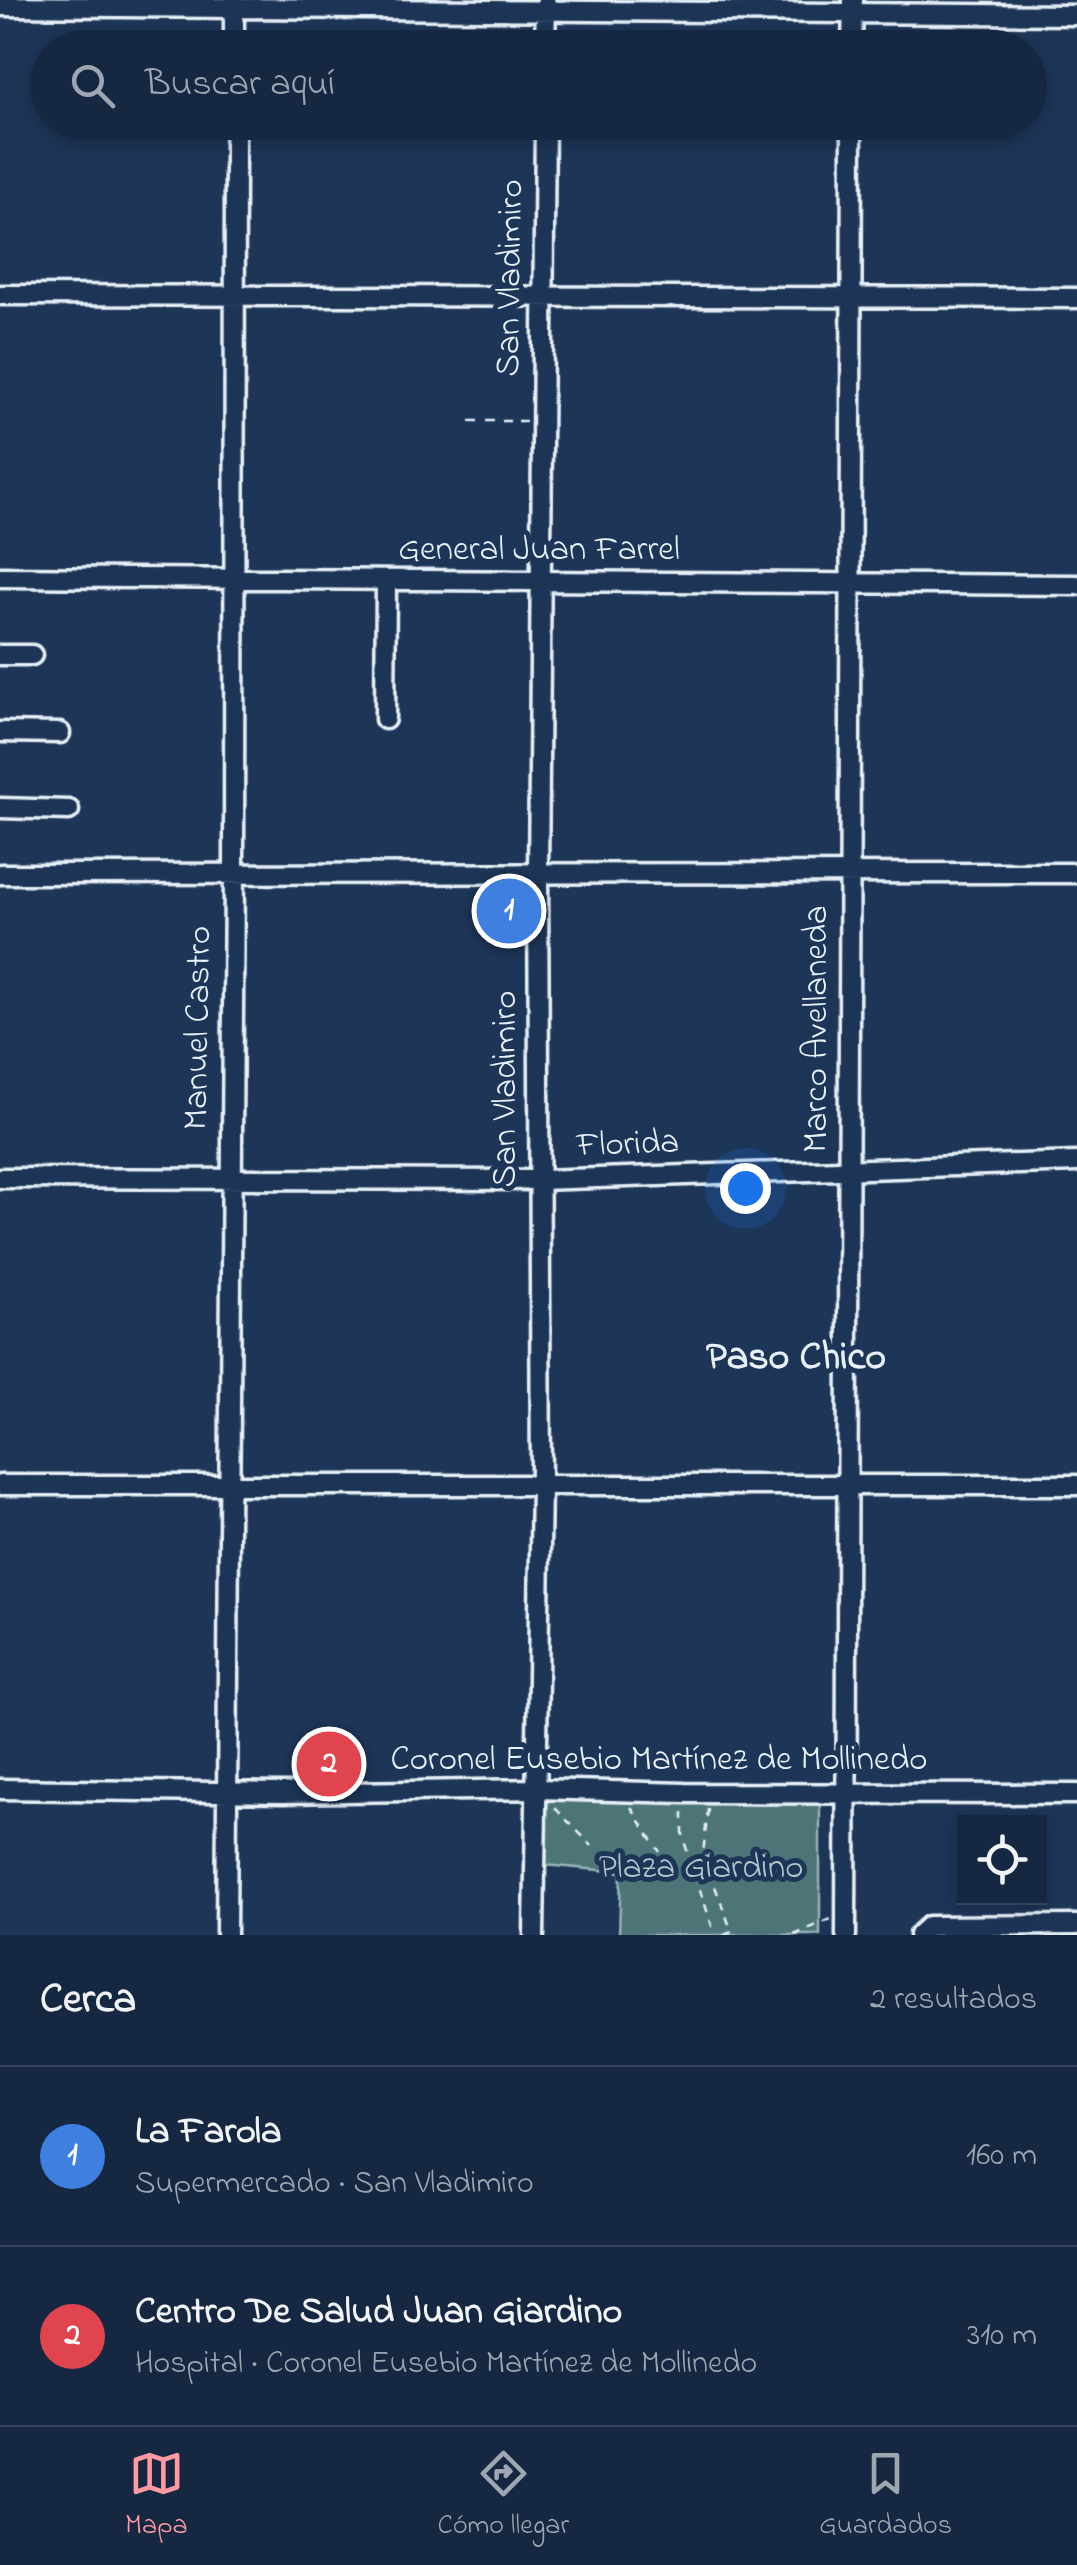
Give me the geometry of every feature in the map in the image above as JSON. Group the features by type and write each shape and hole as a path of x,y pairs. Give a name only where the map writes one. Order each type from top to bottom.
{"street":[{"path":"234,4 234,30"},
{"path":"0,6 929,6 1077,15"},
{"name":"Manuel Castro","path":"226,1935 235,140"},
{"name":"San Vladimiro","path":"534,1935 541,1485 538,876 545,140"},
{"name":"Marco Avellaneda","path":"846,1935 852,140"},
{"path":"0,295 1077,298"},
{"name":"General Juan Farrel","path":"0,577 1077,585"},
{"path":"385,719 386,581"},
{"path":"0,655 32,655"},
{"path":"0,732 60,733"},
{"path":"0,808 68,810"},
{"path":"0,874 1077,873"},
{"name":"Florida","path":"0,1178 539,1180 1077,1162"},
{"path":"0,1485 1077,1486"},
{"name":"Coronel Eusebio Martínez de Mollinedo","path":"0,1789 1077,1794"},
{"path":"919,1935 929,1926 967,1931 1077,1925"}],"path":[{"path":"470,422 542,421"},
{"path":"537,1789 592,1846"},
{"path":"620,1792 660,1852"},
{"path":"685,1793 683,1838 715,1935"},
{"path":"710,1793 703,1854 733,1933 724,1935"},
{"path":"794,1935 846,1913"}],"green space":[{"name":"Plaza Giardino","path":"545,1799 820,1801 820,1935 619,1935 621,1872 545,1865"}],"building":[{"path":"497,900 515,901 526,910 526,916 496,915"}],"place":[{"name":"La Farola","path":"509,911"},
{"name":"Centro De Salud Juan Giardino","path":"329,1764"}],"district":[{"name":"Paso Chico","path":"796,1358"}]}
